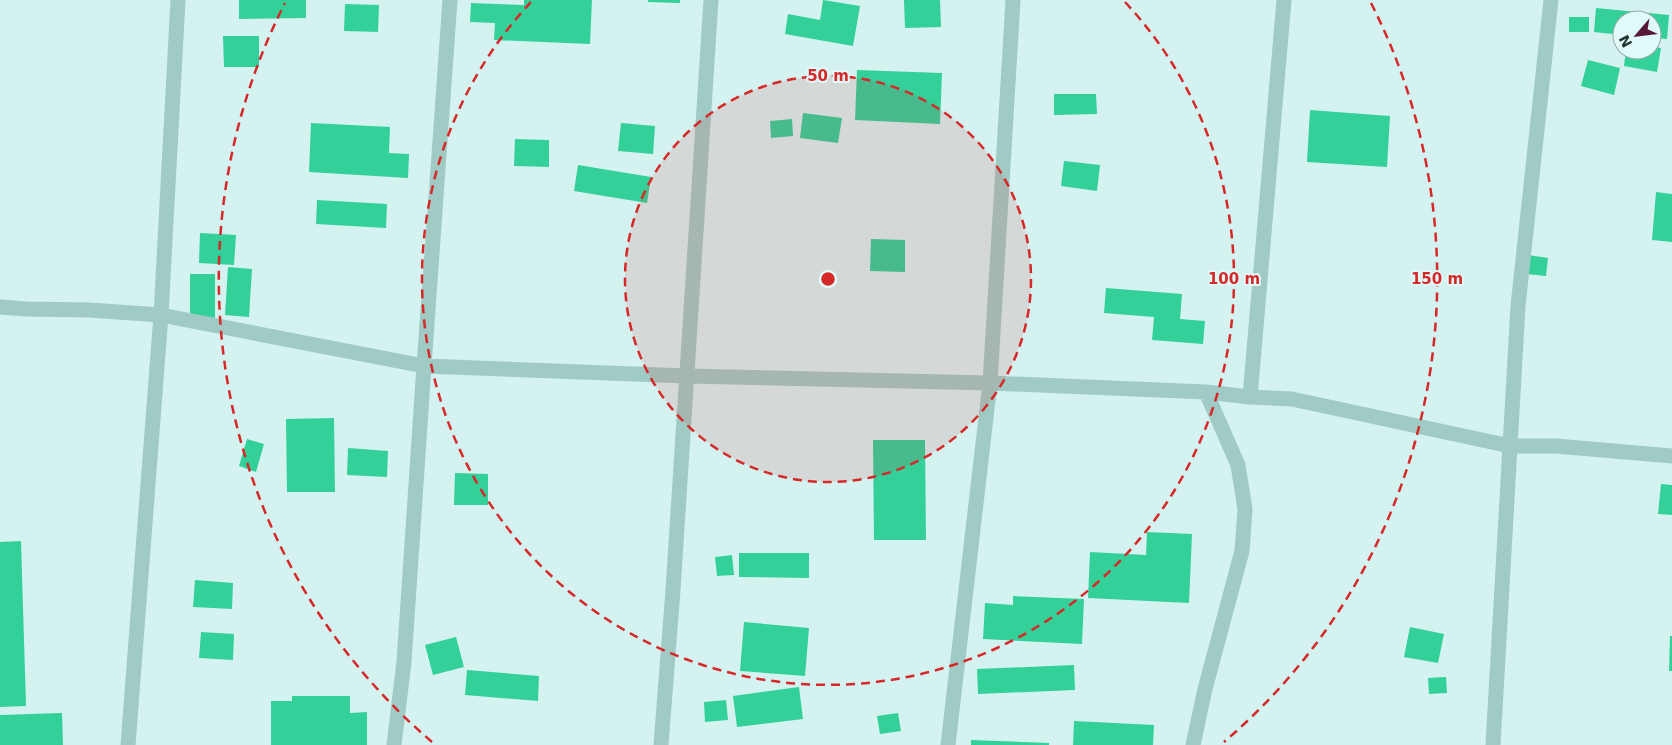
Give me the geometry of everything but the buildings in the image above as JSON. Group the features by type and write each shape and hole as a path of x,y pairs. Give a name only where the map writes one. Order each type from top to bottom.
{"street":[{"path":"128,745 161,315 178,0"},
{"path":"394,745 404,662 450,0"},
{"path":"661,745 673,590 710,0"},
{"path":"948,745 990,383 1013,0"},
{"path":"1250,397 1284,0"},
{"path":"1493,745 1518,306 1551,0"},
{"path":"0,307 161,315 424,366 687,376 990,383 1206,392 1292,400 1510,446 1556,446 1672,456"},
{"path":"1193,745 1205,689 1242,551 1246,509 1238,465 1206,392"}]}
